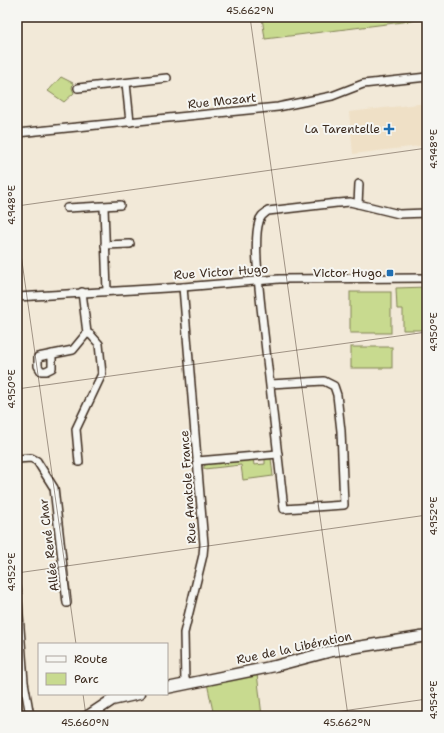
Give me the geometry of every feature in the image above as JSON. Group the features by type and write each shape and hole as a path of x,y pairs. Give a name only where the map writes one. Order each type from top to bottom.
{"main road":[{"name":"Rue de la Libération","path":"168,688 274,666 332,651 427,636"},
{"path":"88,716 111,697 130,695"}],"street":[{"name":"Rue Mozart","path":"17,133 278,107 332,96 362,84 427,77"},
{"path":"78,88 167,78"},
{"path":"126,83 130,122"},
{"path":"358,204 359,184"},
{"path":"270,384 324,381 334,386 337,395 340,424 344,505 284,509 270,384 259,281 257,230 259,221 262,215 276,209 338,203 358,204 399,214 427,213"},
{"path":"67,208 120,205"},
{"path":"104,207 107,291"},
{"path":"105,245 130,244"},
{"name":"Rue Victor Hugo","path":"17,297 320,278 427,278"},
{"name":"Rue Anatole France","path":"183,287 204,544 203,555 184,633 185,684"},
{"path":"52,354 73,350 87,333 82,292"},
{"path":"79,462 76,429 102,374 99,344 91,335 87,333"},
{"path":"197,460 278,454"},
{"name":"Allée René Char","path":"17,459 31,458 37,461 54,488 68,604"},
{"path":"17,588 24,682 30,716"}],"shaded area":[{"name":"La Tarentelle","path":"427,103 427,145 353,154 349,112"}],"green space":[{"path":"262,17 427,17 427,19 265,39"},
{"path":"61,77 73,83 72,88 74,93 64,102 48,91"},
{"path":"427,287 427,330 403,330 403,309 397,309 396,288"},
{"path":"350,292 391,292 391,333 350,333"},
{"path":"351,347 392,347 392,368 351,368"},
{"path":"265,458 271,458 273,476 243,480 241,465 204,469 204,466 209,462 253,459 254,465 265,464"},
{"path":"257,673 262,716 214,716 207,683"}],"place":[{"name":"La Tarentelle","path":"389,129"},
{"name":"Victor Hugo","path":"390,273"}]}
